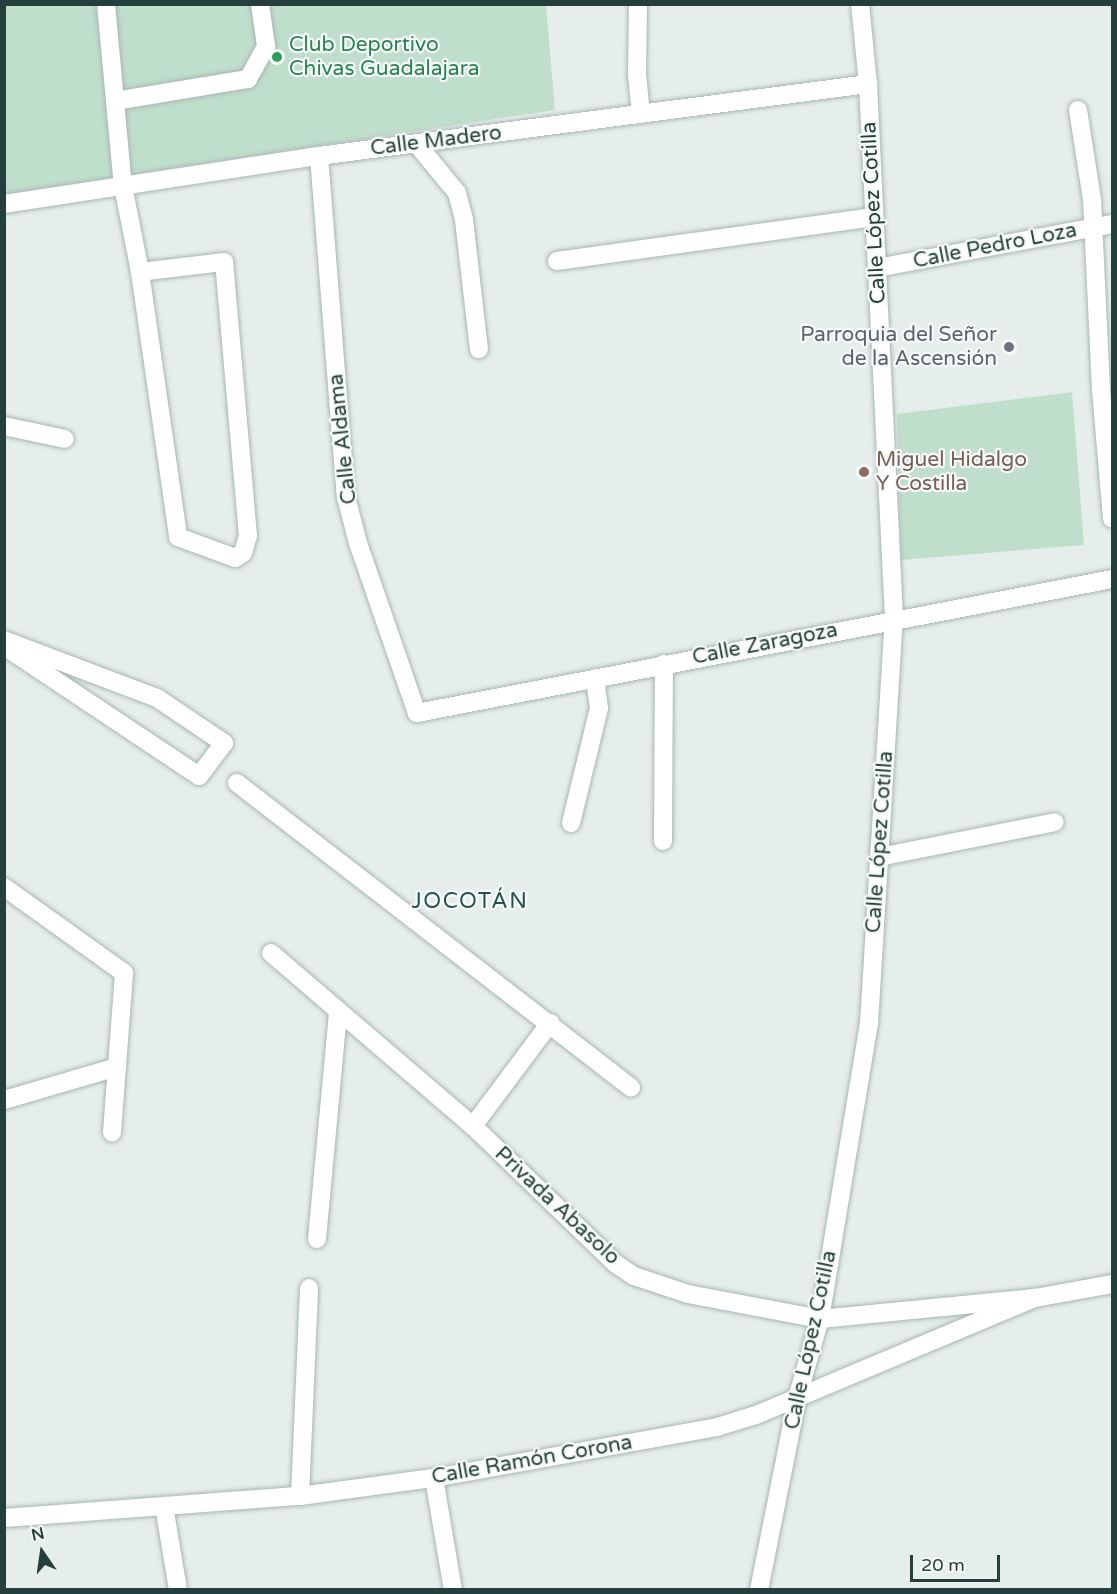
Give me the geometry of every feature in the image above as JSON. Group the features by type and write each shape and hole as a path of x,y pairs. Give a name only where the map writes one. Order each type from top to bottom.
{"street":[{"path":"106,4 123,186 140,272 178,537 235,558 243,553 248,537 224,262 140,272"},
{"path":"115,101 248,80 266,46 260,4"},
{"path":"638,4 637,74 641,114"},
{"name":"Calle López Cotilla","path":"759,1590 798,1395 820,1319 869,1024 894,619 868,84 860,4"},
{"name":"Calle Madero","path":"4,204 319,156 868,84"},
{"path":"1078,110 1092,199 1091,228 1113,519"},
{"path":"416,143 457,193 464,220 479,349"},
{"name":"Calle Aldama","path":"319,156 346,497 357,543 417,712"},
{"path":"557,261 874,218"},
{"name":"Calle Pedro Loza","path":"877,268 1113,224"},
{"path":"4,426 65,439"},
{"name":"Calle Zaragoza","path":"417,712 595,684 664,664 1113,579"},
{"path":"4,640 157,698 224,742 200,777 4,646"},
{"path":"663,841 664,664"},
{"path":"571,823 599,708 595,684"},
{"path":"237,783 632,1087"},
{"path":"879,857 1055,822"},
{"path":"4,887 124,974 112,1133"},
{"name":"Privada Abasolo","path":"271,953 473,1126 616,1264 634,1276 688,1294 820,1319 1035,1298"},
{"path":"317,1239 339,1011"},
{"path":"473,1126 549,1023"},
{"path":"4,1100 117,1067"},
{"path":"1035,1298 1113,1284"},
{"path":"300,1496 309,1288"},
{"name":"Calle Ramón Corona","path":"4,1518 300,1496 434,1478 717,1427 756,1415 798,1395 1035,1298"},
{"path":"434,1478 453,1590"},
{"path":"164,1506 178,1590"}],"green space":[{"name":"Club Deportivo Chivas Guadalajara","path":"5,5 546,5 555,110 5,194"},
{"path":"1072,392 1084,545 901,560 897,414"}],"place":[{"name":"Club Deportivo Chivas Guadalajara","path":"277,57"},
{"name":"Parroquia del Señor de la Ascensión","path":"1009,347"},
{"name":"Miguel Hidalgo Y Costilla","path":"864,472"}],"district":[{"name":"JOCOTÁN","path":"470,902"}]}
